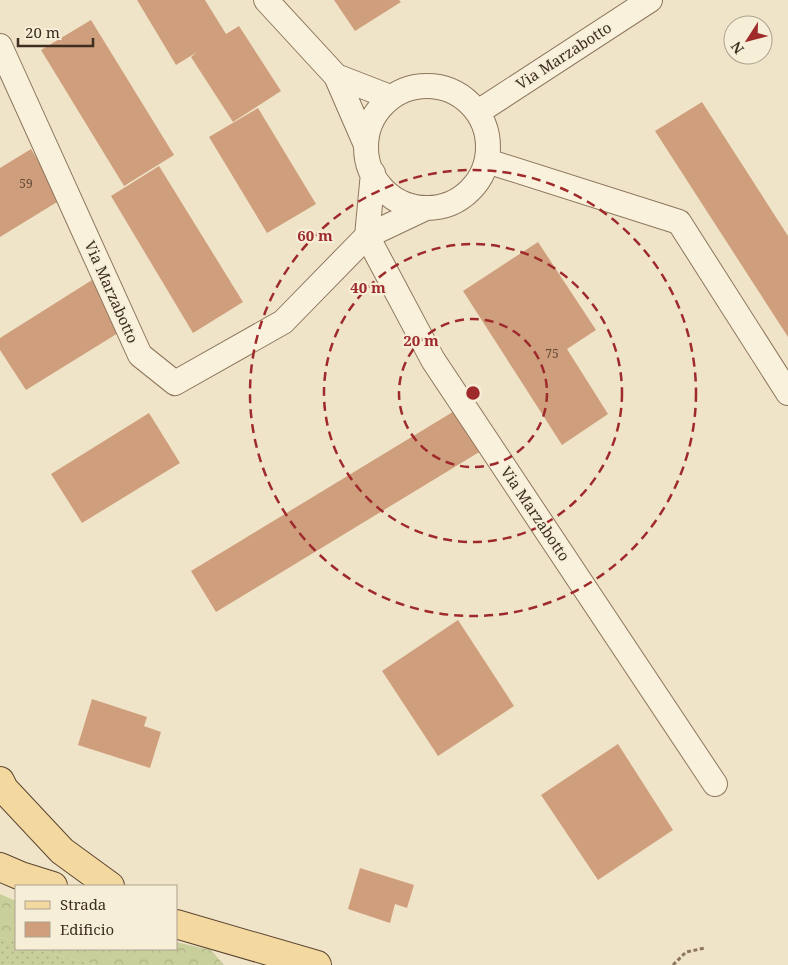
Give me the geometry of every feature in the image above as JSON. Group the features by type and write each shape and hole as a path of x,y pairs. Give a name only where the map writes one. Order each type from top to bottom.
{"main road":[{"path":"1,788 62,851 109,885"},
{"path":"0,867 50,885"},
{"path":"178,925 317,965"}],"street":[{"name":"Via Marzabotto","path":"266,0 336,76 366,145"},
{"name":"Via Marzabotto","path":"478,112 650,0"},
{"name":"Via Marzabotto","path":"0,46 140,355 175,383 282,322 367,236 426,208 446,205 465,196 479,181 487,162 489,144 486,128 478,112 465,98 447,88 428,85 408,88 390,97 377,110 369,127 366,145 368,163 376,181 390,195 406,204 426,208"},
{"name":"Via Marzabotto","path":"336,76 390,97"},
{"path":"487,162 679,222 788,393"},
{"name":"Via Marzabotto","path":"373,173 367,236 433,360 714,784"}],"path":[{"path":"673,965 686,952 705,948"}],"green space":[{"path":"0,894 15,901 15,942 0,937"},
{"path":"0,937 15,942 15,950 39,950 96,965 0,965"},
{"path":"178,942 211,950 224,965 96,965 39,950 178,950"}],"building":[{"path":"137,0 205,0 226,34 239,26 281,91 233,122 191,57 197,52 176,65"},
{"path":"334,0 399,0 401,2 355,31"},
{"path":"91,20 174,155 124,186 41,50"},
{"path":"702,102 788,236 788,337 655,131"},
{"path":"258,108 316,204 267,233 209,137"},
{"path":"31,149 62,199 0,237 0,168"},
{"path":"159,166 243,302 193,333 111,196"},
{"path":"538,242 596,330 567,349 608,414 562,445 463,291"},
{"path":"92,280 123,330 26,390 0,350 0,338"},
{"path":"456,410 481,451 216,612 191,571"},
{"path":"149,413 180,463 82,523 51,474"},
{"path":"458,620 514,706 438,756 382,671"},
{"path":"92,699 147,717 144,726 161,732 150,768 78,745"},
{"path":"618,744 673,830 598,880 541,795"},
{"path":"360,868 414,885 407,908 395,904 390,923 348,909"}]}
